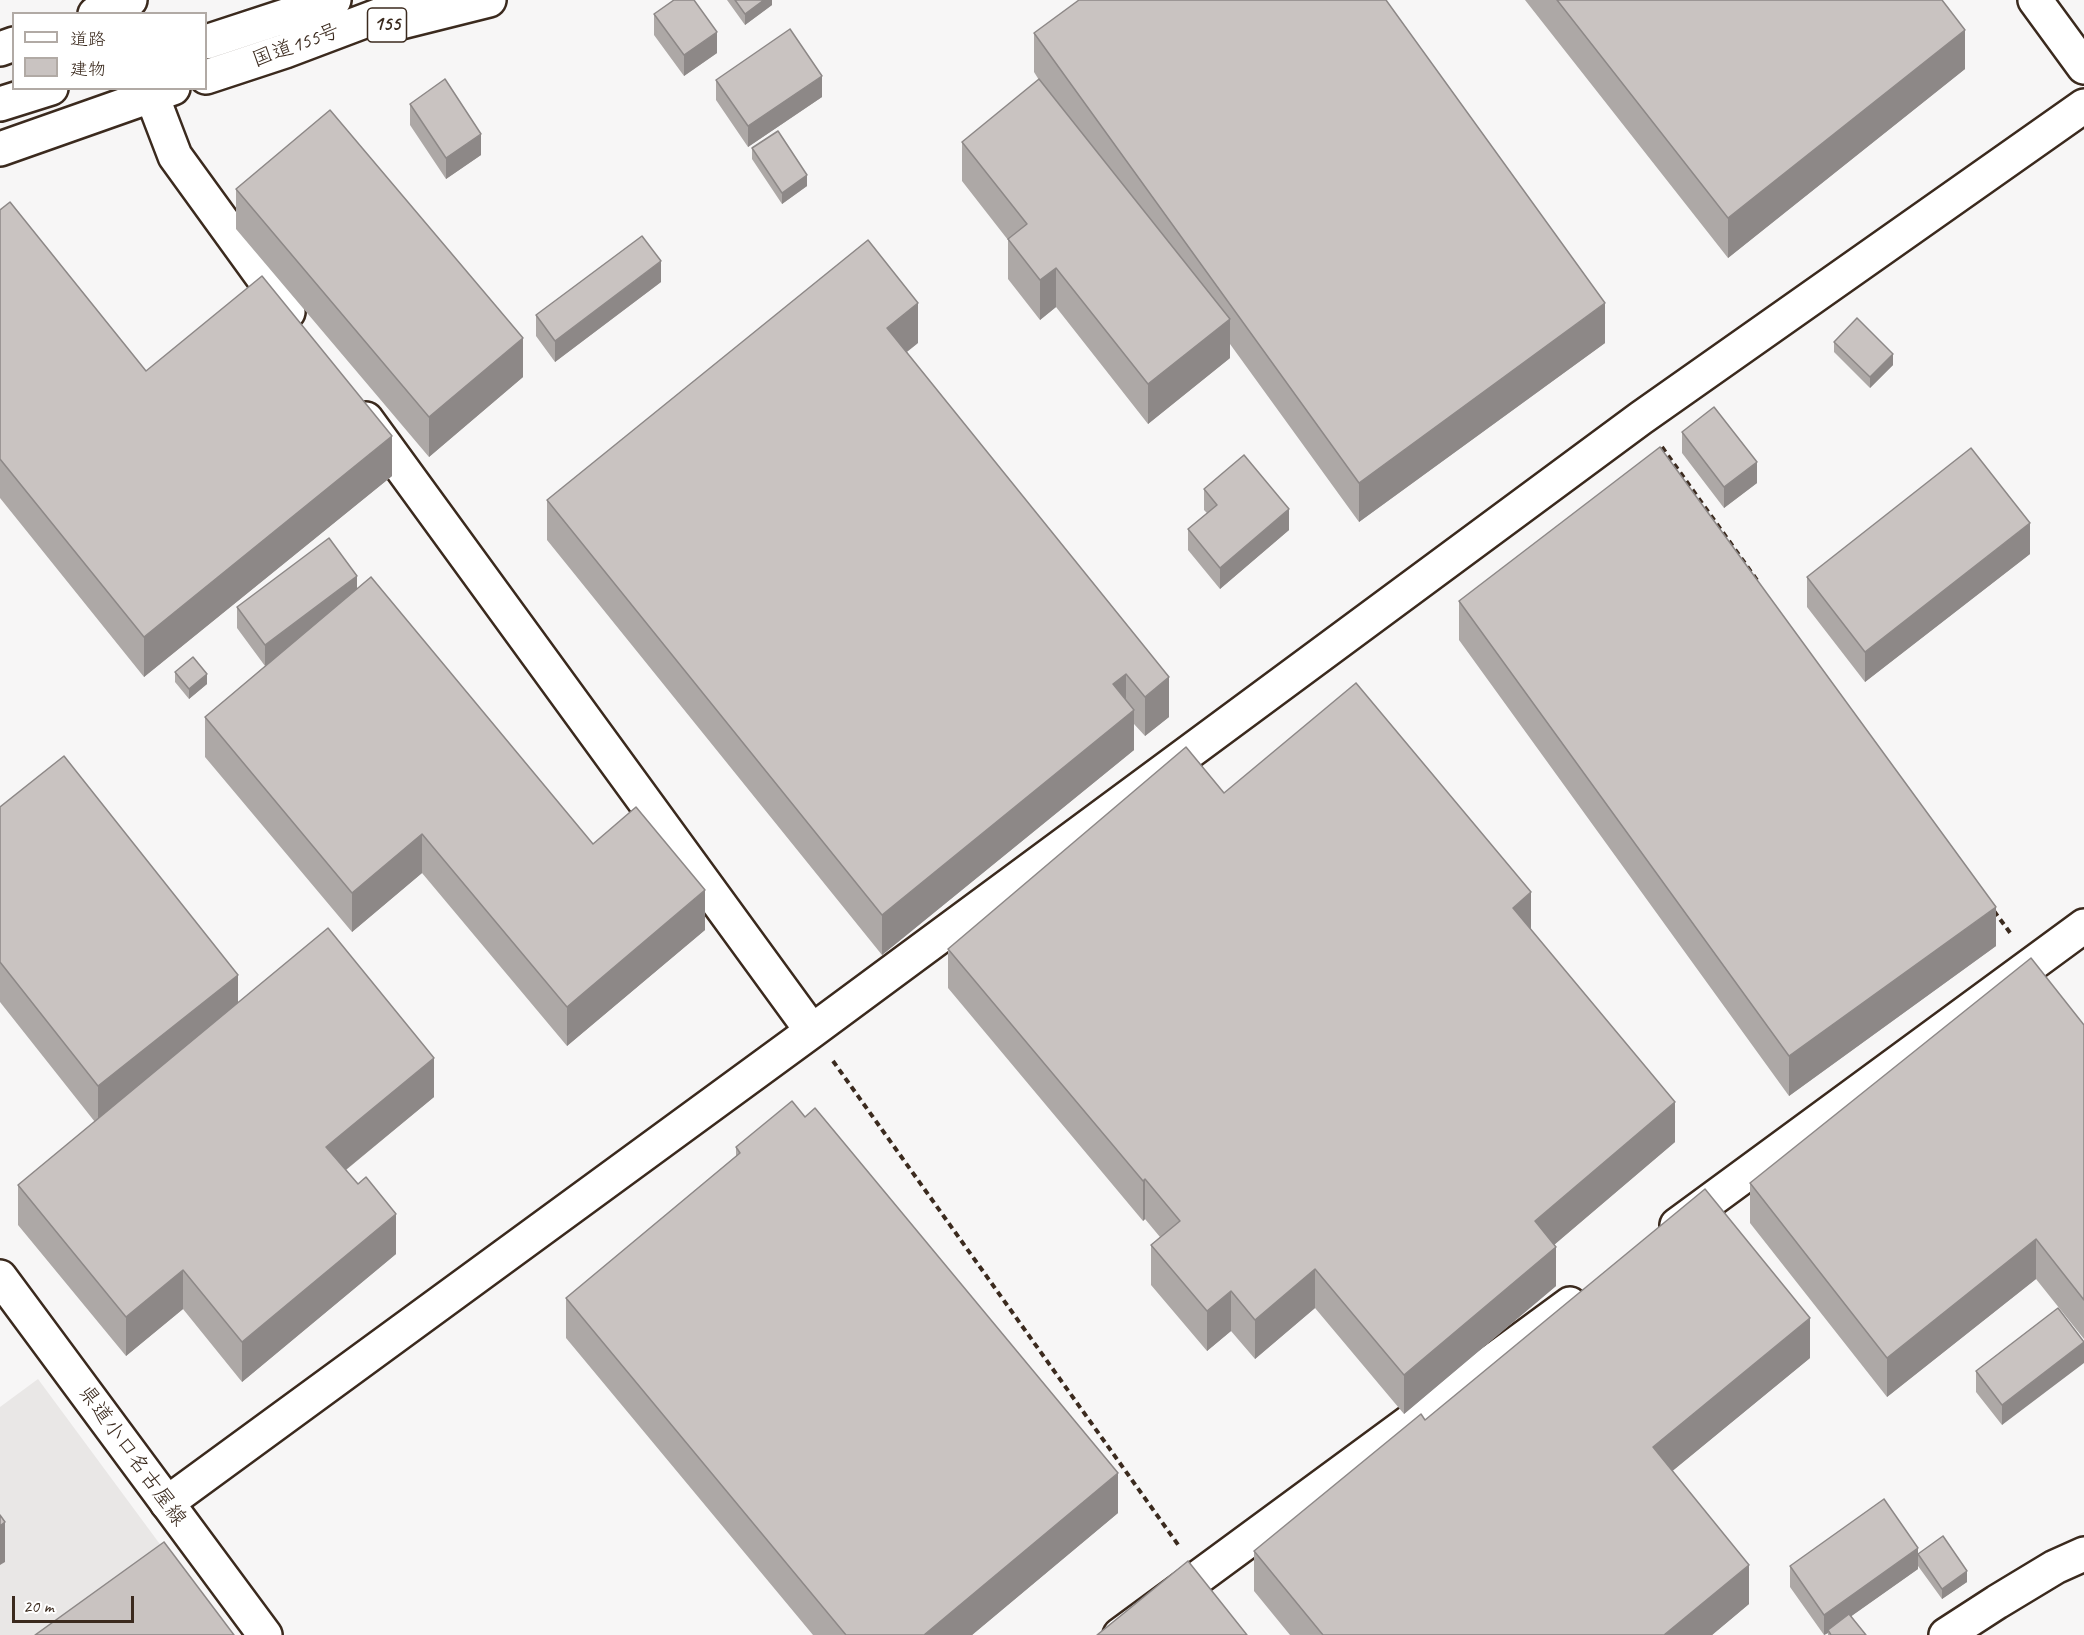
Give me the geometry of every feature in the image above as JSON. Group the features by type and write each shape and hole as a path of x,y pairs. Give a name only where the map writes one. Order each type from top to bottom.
{"main road":[{"path":"100,12 130,0"},
{"name":"国道155号","path":"207,42 334,0"},
{"name":"国道155号","path":"207,78 420,0"},
{"name":"155","path":"285,51 489,0"},
{"path":"2036,0 2084,67"},
{"path":"0,104 45,90"},
{"path":"0,149 162,92 175,156 308,339"},
{"path":"167,1503 812,1031 1641,418 2084,106"},
{"path":"350,396 812,1031"},
{"path":"1650,1245 2084,926"},
{"name":"県道小口名古屋線","path":"0,1277 265,1635"},
{"path":"1120,1635 1592,1287"},
{"path":"1947,1635 2055,1567 2084,1554"}],"path":[{"path":"1641,418 1760,584"},
{"path":"1990,905 2032,964"},
{"path":"812,1031 1200,1576"}],"shaded area":[{"path":"38,1379 227,1635 0,1635 0,1407"}],"building":[{"path":"674,0 694,0 717,32 684,55 654,14"},
{"path":"735,0 764,0 745,14"},
{"path":"1079,0 1386,0 1605,303 1359,483 1034,33"},
{"path":"1557,0 1942,0 1965,30 1728,218"},
{"path":"790,29 822,76 748,126 716,80"},
{"path":"445,79 481,134 446,158 410,104"},
{"path":"1039,79 1230,319 1148,384 1056,268 1040,280 1008,239 1027,224 962,142"},
{"path":"330,110 523,338 429,417 236,189"},
{"path":"778,131 807,175 782,193 752,148"},
{"path":"10,202 146,371 262,276 392,436 144,637 0,459 0,210"},
{"path":"642,236 661,261 555,341 536,315"},
{"path":"868,240 918,303 887,328 1169,677 1145,697 1126,674 1113,684 1134,710 882,915 547,500"},
{"path":"1857,318 1893,354 1870,377 1834,342"},
{"path":"1714,407 1757,462 1724,487 1682,432"},
{"path":"1660,447 1996,907 1789,1056 1459,601"},
{"path":"1971,448 2030,523 1865,652 1807,577"},
{"path":"1244,455 1289,509 1220,568 1188,529 1217,505 1204,489"},
{"path":"329,538 357,576 265,645 237,607"},
{"path":"371,577 593,844 636,807 705,890 567,1007 422,834 352,893 205,717"},
{"path":"193,657 207,674 189,689 175,672"},
{"path":"1356,683 1531,892 1513,908 1675,1102 1535,1221 1556,1247 1404,1375 1315,1269 1255,1320 1231,1291 1207,1311 1151,1245 1180,1221 1145,1179 1143,1181 948,949 1186,747 1224,793"},
{"path":"64,756 238,975 98,1086 0,962 0,807"},
{"path":"328,928 434,1058 326,1147 358,1184 366,1177 396,1214 242,1342 183,1270 126,1317 18,1185"},
{"path":"2031,958 2084,1025 2084,1300 2036,1239 1887,1358 1750,1183"},
{"path":"792,1101 805,1117 815,1108 1118,1473 924,1635 846,1635 566,1298 740,1153 736,1147"},
{"path":"1705,1189 1810,1318 1653,1447 1749,1565 1664,1635 1323,1635 1254,1551 1421,1414 1425,1420"},
{"path":"2058,1308 2084,1342 2002,1405 1976,1371"},
{"path":"1884,1499 1918,1548 1824,1615 1790,1566"},
{"path":"0,1515 5,1522 0,1526"},
{"path":"1943,1536 1967,1571 1942,1589 1918,1554"},
{"path":"164,1542 234,1635 35,1635"},
{"path":"1188,1561 1247,1635 1097,1635"},
{"path":"1849,1614 1866,1635 1831,1635 1828,1630"}]}
